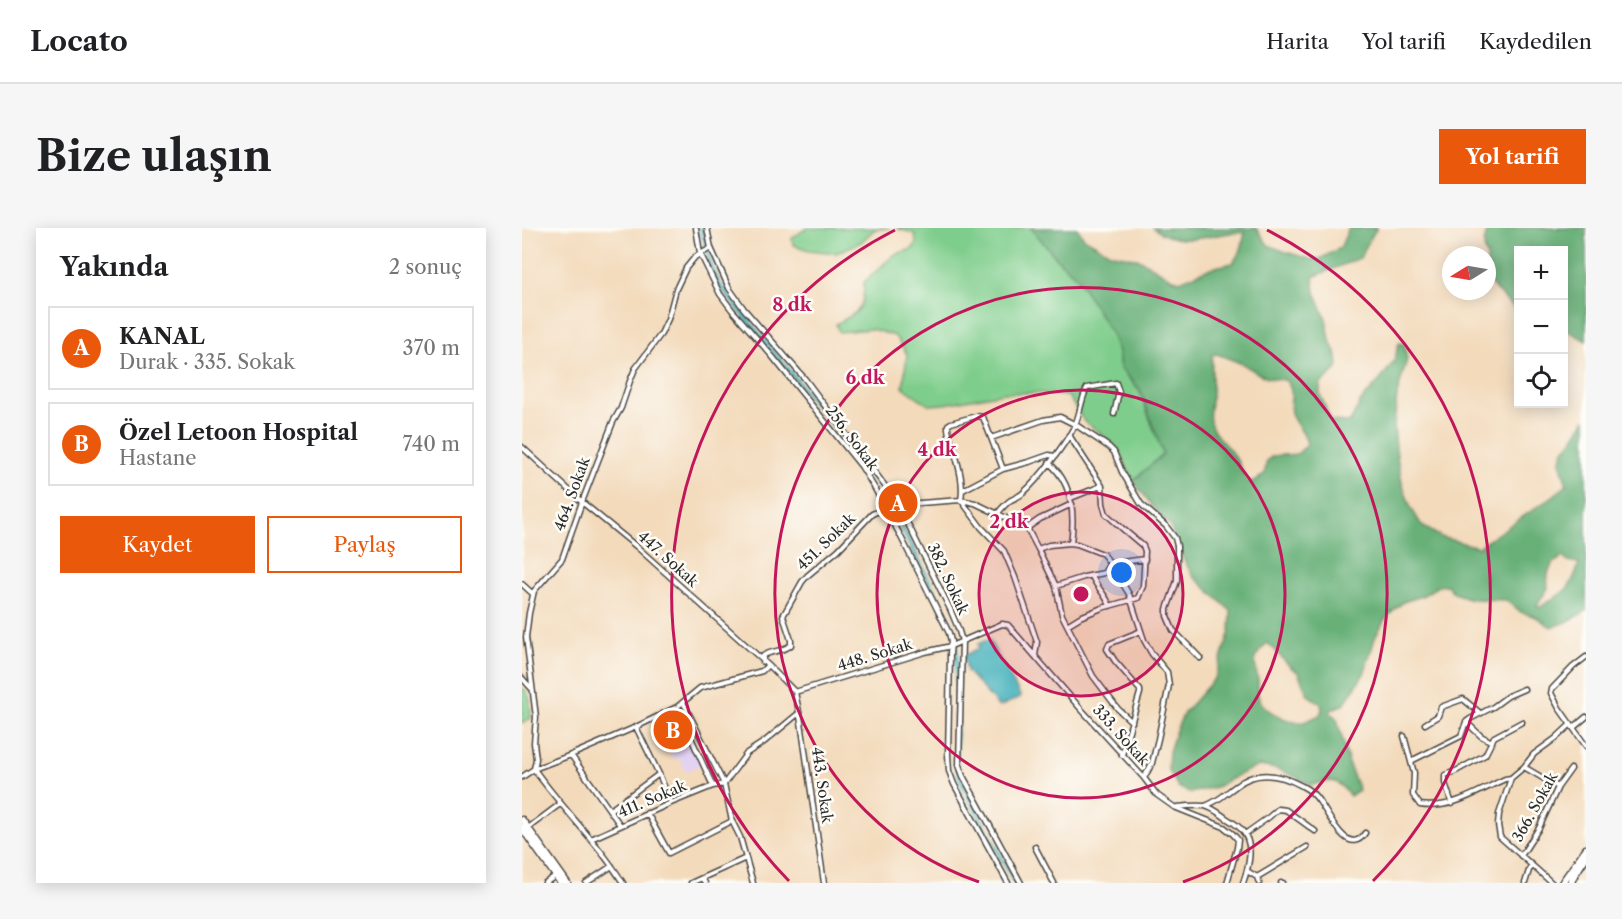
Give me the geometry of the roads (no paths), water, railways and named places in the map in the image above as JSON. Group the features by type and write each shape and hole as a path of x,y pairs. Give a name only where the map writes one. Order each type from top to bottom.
{"main road":[{"path":"522,820 525,828 557,873 567,883"},
{"path":"1562,883 1586,849"},
{"path":"1572,880 1586,857"},
{"path":"557,873 561,883"}],"street":[{"name":"256. Sokak","path":"696,228 702,253 720,294 853,455 874,487 891,506 950,633 952,646 949,771 1008,883"},
{"name":"382. Sokak","path":"707,228 711,248 719,268 734,295 805,379 885,486 891,506 909,526 950,609 961,642 959,765 1021,883"},
{"name":"464. Sokak","path":"534,769 536,717 526,637 534,591 562,559 630,381 661,334 668,319 676,288 686,268 694,257 711,248"},
{"path":"998,513 1009,501 1026,490 1055,456 1076,425 1087,388 1116,383 1119,392 1114,414"},
{"path":"1003,469 983,417 948,425 963,490 961,500 1004,551 1037,642 1035,656"},
{"path":"991,438 1060,417 1076,425 1114,452 1140,504 1173,534 1177,546 1177,581 1167,609 1167,616 1173,630 1200,658"},
{"path":"1067,625 1080,617 1138,598 1143,586 1145,559 1143,546 1106,514 1102,486 1069,435"},
{"name":"447. Sokak","path":"522,447 582,502 637,547 795,692"},
{"path":"963,490 1003,469 1049,455 1055,456"},
{"path":"1049,463 1062,477 1071,498 1071,543"},
{"path":"1071,498 1102,486"},
{"path":"891,506 961,500 975,503 1027,528 1056,586 1062,615 1099,685 1132,722"},
{"path":"1027,528 1040,519 1072,504"},
{"name":"451. Sokak","path":"765,663 764,656 768,653 790,645 791,640 783,616 802,582 838,550 872,514 891,506"},
{"path":"1038,549 1049,545 1071,543 1103,555 1129,594 1141,632 1152,654 1167,672 1169,685 1158,739 1152,763 1144,778"},
{"path":"1110,563 1145,559"},
{"path":"1056,586 1104,573 1110,563"},
{"path":"1092,576 1094,583 1105,595 1110,606"},
{"path":"522,585 533,594"},
{"name":"333. Sokak","path":"961,642 1002,624 1008,626 1157,795 1174,807 1224,827 1233,834 1238,840 1227,883"},
{"path":"1122,755 1140,690 1114,662 1107,649 1109,645 1141,632"},
{"name":"448. Sokak","path":"795,692 961,642"},
{"path":"1586,657 1573,667 1552,689 1551,693 1586,746"},
{"path":"522,777 534,769 636,727 677,707 700,688 762,671 765,663"},
{"path":"522,678 532,690"},
{"path":"522,685 532,690"},
{"path":"1411,761 1461,736 1466,723 1508,696 1524,689"},
{"name":"443. Sokak","path":"795,692 824,883"},
{"path":"1425,724 1438,716 1441,707 1463,699 1480,713"},
{"path":"683,702 724,784 732,820 740,837 753,883"},
{"path":"677,707 713,786"},
{"path":"724,784 747,753 799,713"},
{"path":"1404,736 1414,773 1413,795 1420,805 1452,804 1511,778 1534,754 1586,717"},
{"path":"1452,804 1445,783 1445,775 1485,755 1494,737 1522,722"},
{"path":"1466,723 1480,736 1492,742"},
{"path":"636,727 671,803"},
{"path":"571,755 620,825"},
{"path":"1524,767 1558,788"},
{"path":"534,769 560,804 591,839 623,883"},
{"name":"366. Sokak","path":"1521,856 1539,828 1558,788 1571,769"},
{"path":"610,810 659,774"},
{"path":"1174,807 1205,806 1218,801 1244,780 1270,775 1302,786 1310,792 1318,799 1342,834 1350,840 1355,842 1365,833"},
{"path":"1511,778 1499,814 1500,837 1552,883"},
{"name":"411. Sokak","path":"591,839 671,803 713,786 724,784"},
{"path":"525,828 560,804"},
{"path":"1205,806 1216,810 1245,834 1250,853 1243,883"},
{"path":"1245,834 1278,808 1286,810 1315,831"},
{"path":"647,813 669,853 732,820"},
{"path":"1035,847 1054,883"},
{"path":"1257,878 1307,847"},
{"path":"691,883 746,858"},
{"path":"1525,883 1531,864"},
{"path":"586,883 612,866"},
{"path":"1247,871 1257,878 1259,883"},
{"path":"545,883 557,873"},
{"path":"702,878 705,883"}],"water":[{"path":"989,639 1021,697 999,707 967,671 964,656 979,648 978,644"}],"waterway":[{"path":"701,228 712,269 721,287 882,489 955,632 957,656 956,764 962,784 1015,883"}],"place":[{"name":"KANAL","path":"898,503"},
{"name":"Özel Letoon Hospital","path":"673,730"}]}
